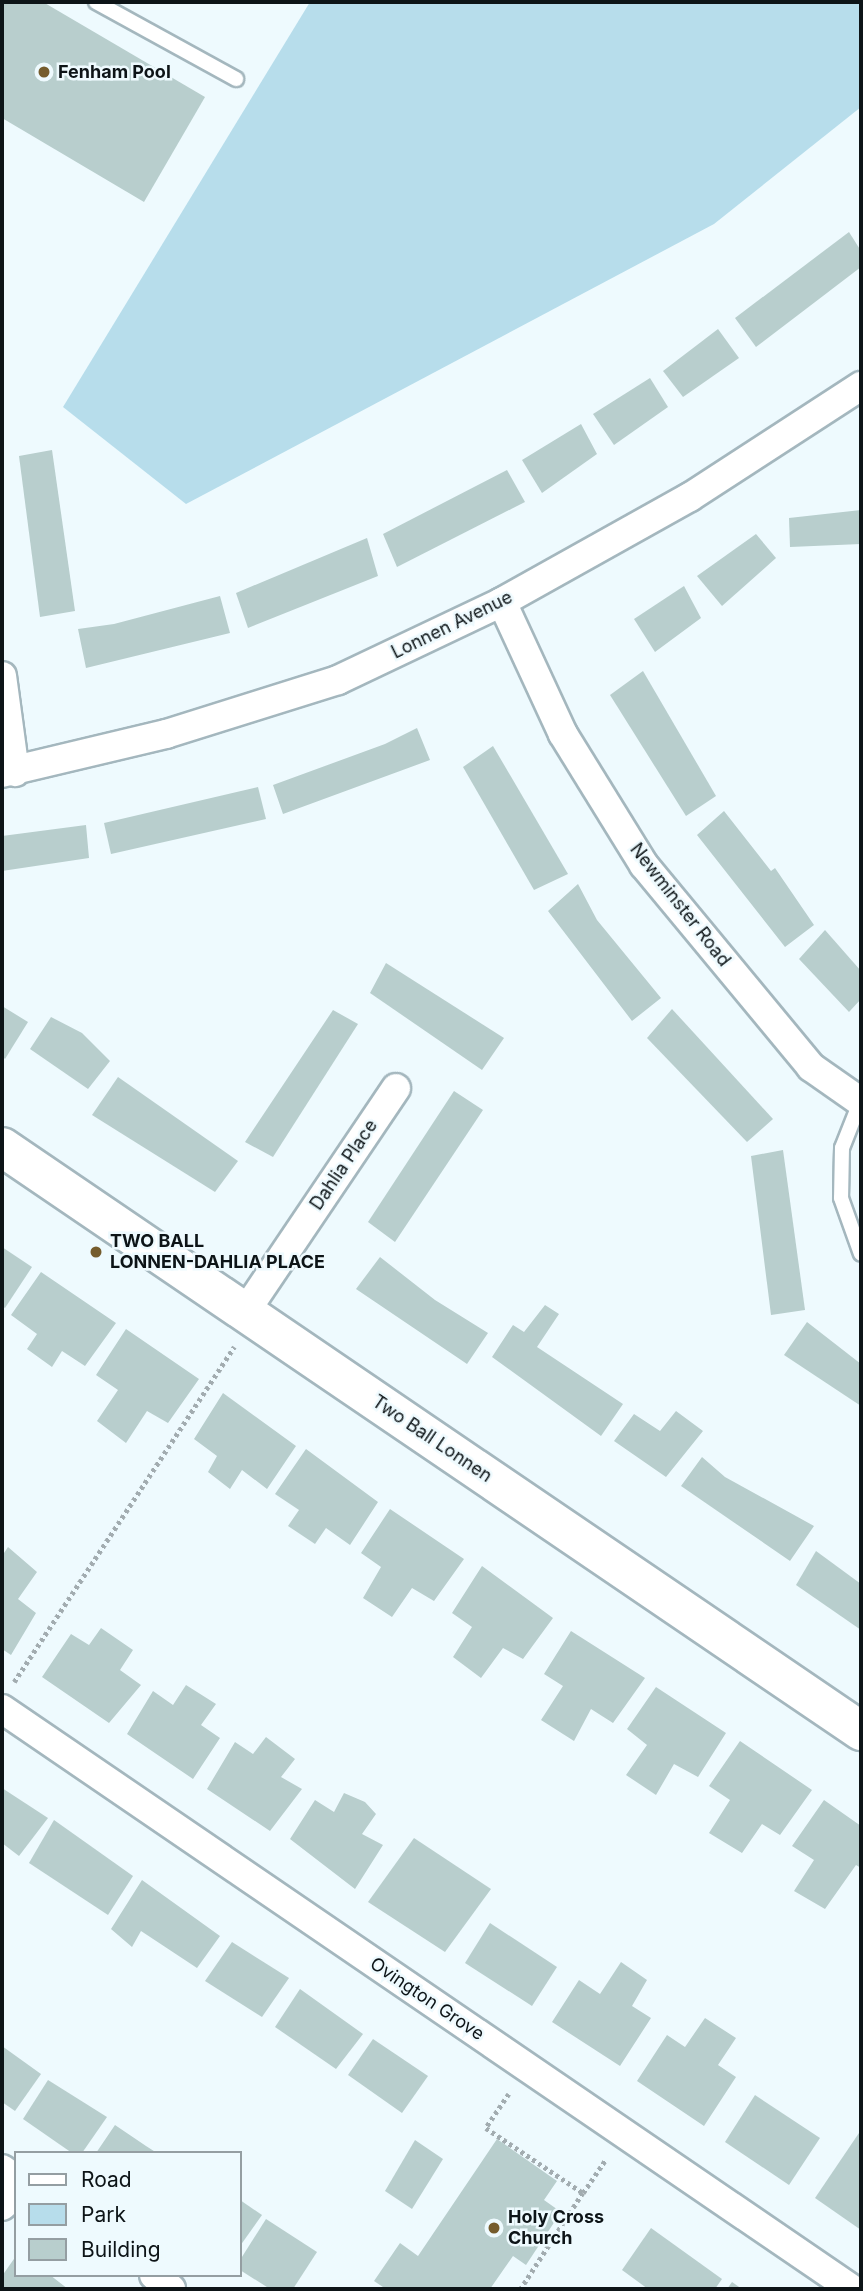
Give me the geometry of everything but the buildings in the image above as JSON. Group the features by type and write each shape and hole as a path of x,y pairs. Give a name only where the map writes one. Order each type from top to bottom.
{"main road":[{"name":"Two Ball Lonnen","path":"2,1147 861,1731"}],"street":[{"name":"Lonnen Avenue","path":"8,772 166,734 338,680 502,602 690,497 861,386"},
{"name":"Newminster Road","path":"502,602 562,734 644,865 811,1067 861,1101"},
{"path":"2,676 8,772"},
{"name":"Dahlia Place","path":"249,1315 396,1088"},
{"name":"Ovington Grove","path":"6,1699 527,2067 852,2289"},
{"path":"156,2277 171,2289"}],"lane":[{"path":"96,2 236,79"},
{"path":"861,1101 842,1148 841,1198 861,1254"}],"path":[{"path":"6,1699 249,1315"},
{"path":"527,2067 486,2128 583,2193"},
{"path":"521,2289 624,2134"}],"green space":[{"path":"310,2 861,2 861,107 714,224 186,504 63,407"}],"place":[{"name":"Fenham Pool","path":"44,72"},
{"name":"TWO BALL LONNEN-DAHLIA PLACE","path":"96,1252"},
{"name":"Holy Cross Church","path":"494,2228"}]}
